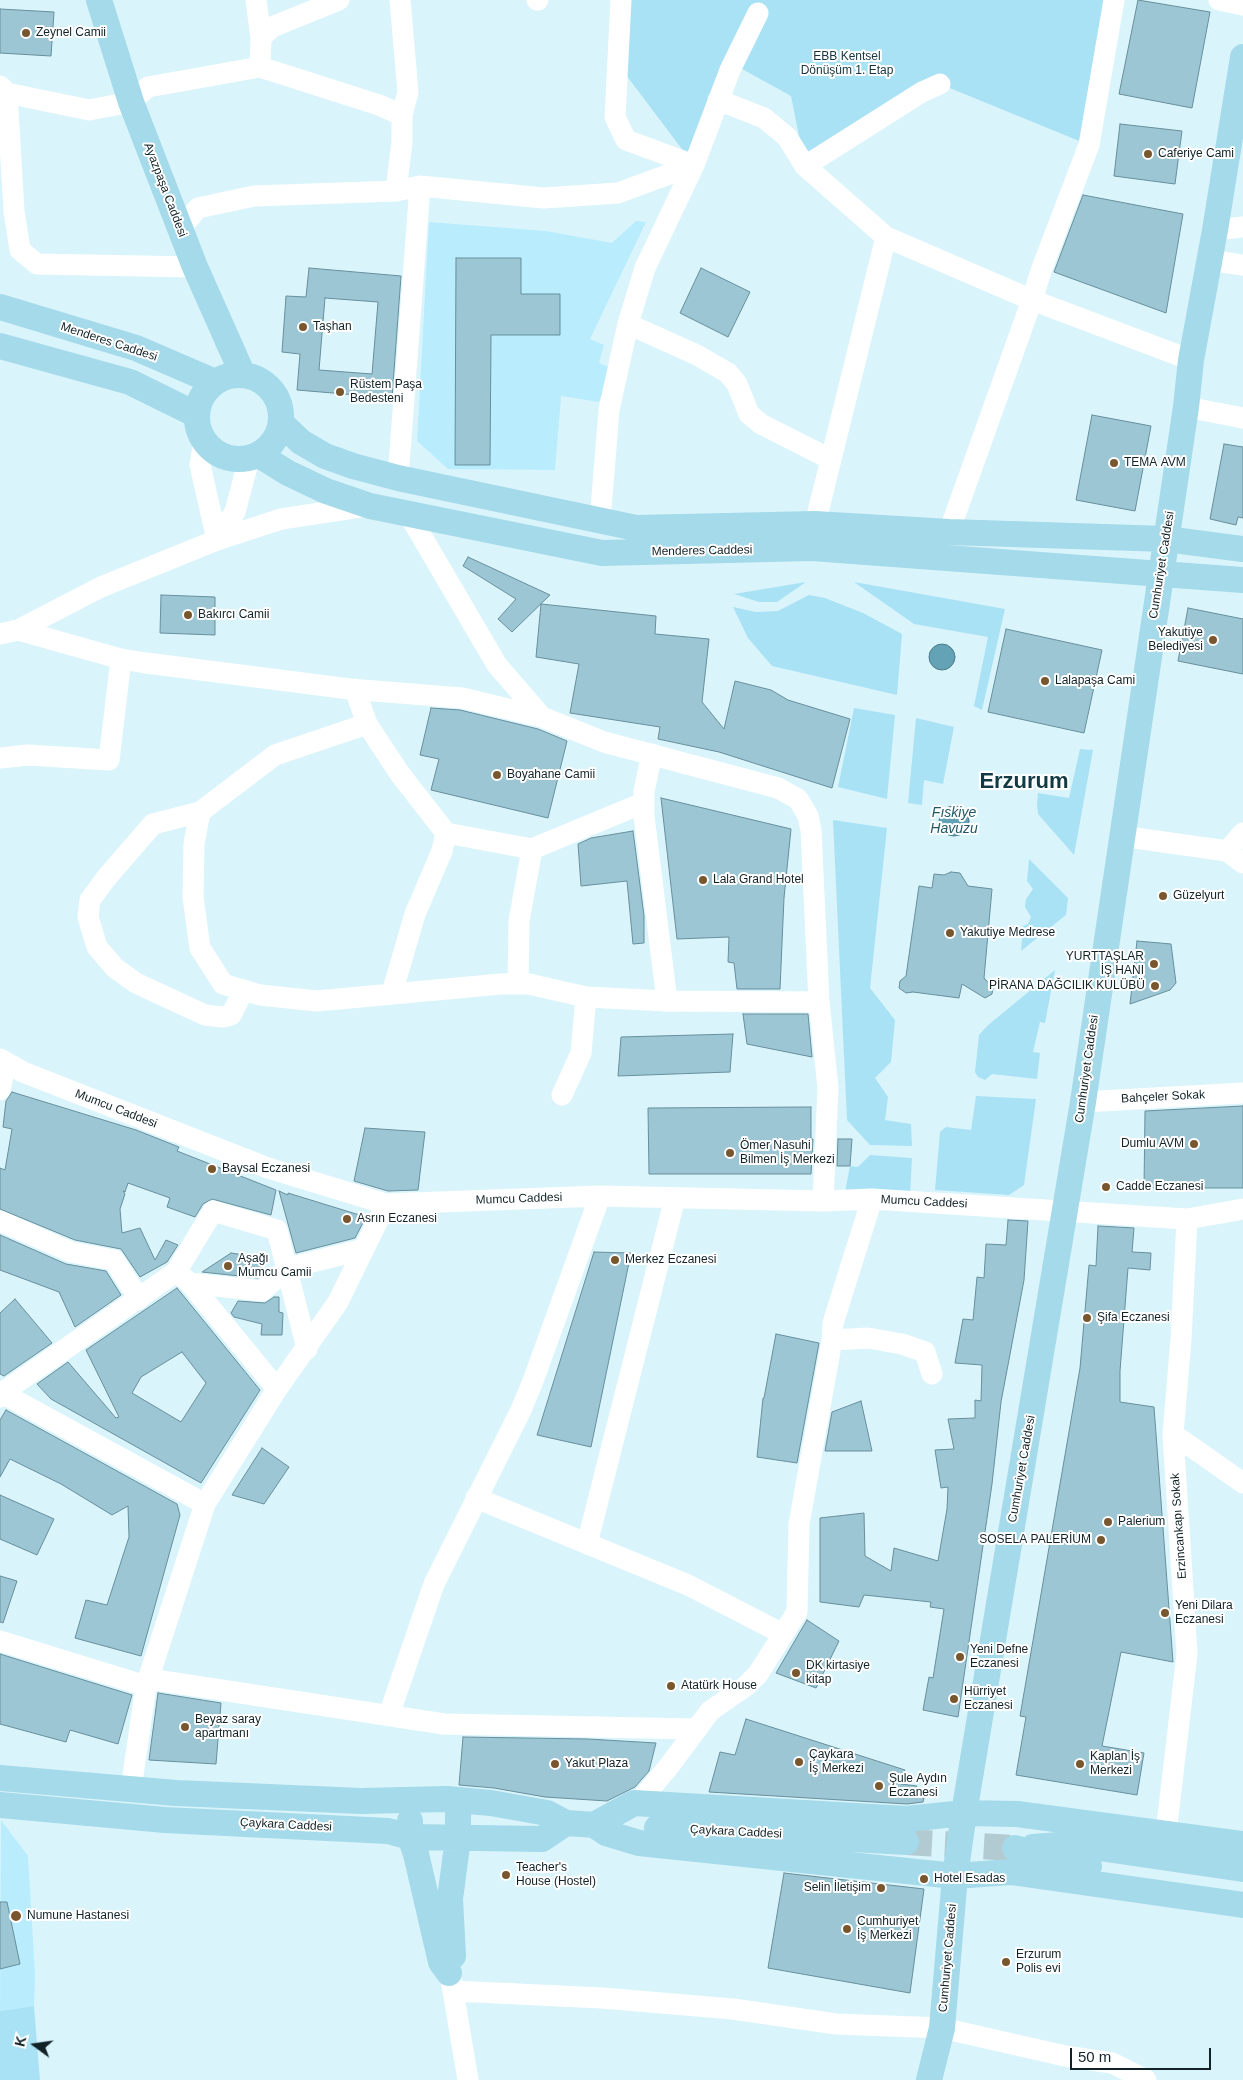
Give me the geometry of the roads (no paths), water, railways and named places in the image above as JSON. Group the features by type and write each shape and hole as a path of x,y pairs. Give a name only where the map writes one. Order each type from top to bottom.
{"main road":[{"name":"Ayazpaşa Caddesi","path":"99,0 131,102 196,267 243,375"},
{"name":"Cumhuriyet Caddesi","path":"930,2080 942,2028 955,1876 964,1813 1083,1102 1186,407 1191,360 1215,230 1243,57"},
{"name":"Menderes Caddesi","path":"0,307 136,348 215,382"},
{"path":"0,346 130,382 197,415"},
{"path":"243,375 257,378 269,386 277,397 281,410 281,423 277,436 270,446 254,457 236,460 223,457 212,450 198,428 197,415 206,391 215,382 229,376 243,375"},
{"name":"Menderes Caddesi","path":"281,423 301,442 325,456 353,466 398,478 636,528 815,524 949,532 1166,539 1243,549"},
{"name":"Menderes Caddesi","path":"254,457 326,490 370,506 602,553 812,548 1161,572 1243,580"},
{"name":"Çaykara Caddesi","path":"0,1778 131,1789 361,1801 458,1800 491,1803 547,1813 566,1823 594,1825 909,1830"},
{"path":"409,1800 410,1838 419,1863 441,1962 452,1982"},
{"path":"452,1982 453,1958 450,1899 458,1838 458,1800"},
{"path":"915,1872 918,1867 923,1836 909,1830 634,1803 594,1825 606,1833 639,1843 915,1872 955,1876 1011,1872 1243,1904"},
{"name":"Çaykara Caddesi","path":"0,1805 165,1820 388,1831 410,1838 542,1840 566,1823"},
{"path":"909,1830 964,1813 1017,1814 1243,1844"},
{"path":"1011,1872 1008,1871 1004,1861 1006,1832 1017,1814"},
{"path":"1243,1869 1072,1844 1015,1848 1068,1863 1243,1887"}],"street":[{"path":"256,0 261,38 260,67"},
{"path":"261,38 272,27 339,0"},
{"path":"396,191 402,142 402,115 408,92 400,0"},
{"path":"621,0 615,117 626,140 694,165"},
{"path":"949,532 1042,268 1089,145 1114,0"},
{"path":"1220,0 1243,6"},
{"path":"600,521 609,410 628,324 645,268 694,165 730,70 758,13"},
{"path":"196,267 37,264 20,250 7,212 3,90 89,110 131,102 148,87 260,67 379,105 402,115"},
{"path":"805,166 922,92 940,84"},
{"path":"718,100 764,118 787,138 805,166 886,237 1032,300 1191,360"},
{"path":"181,228 198,208 254,196 396,191 420,186 544,198 618,193 694,165"},
{"path":"398,478 420,186"},
{"path":"1215,230 1243,227"},
{"path":"815,524 886,237"},
{"path":"1209,260 1243,265"},
{"path":"628,324 697,355 728,373 737,384 749,414 761,424 830,459"},
{"path":"1186,407 1243,418"},
{"path":"204,440 200,465 218,540"},
{"path":"218,540 235,512 254,457"},
{"path":"9,632 101,587 218,540 281,519 370,506"},
{"path":"408,513 497,665 542,716"},
{"path":"9,632 121,659 355,689 462,698 542,716 604,742 778,788 798,799 808,816 811,830 819,1002 828,1088 823,1201"},
{"path":"0,758 28,754 109,760 121,659"},
{"path":"355,689 367,724 400,774 446,833 532,849 643,803"},
{"path":"244,990 231,1015 223,1017 205,1015 136,983 115,968 97,947 88,917 90,900 107,876 153,824 200,812 275,755 367,724"},
{"path":"652,754 643,803 667,1002"},
{"path":"200,812 194,844 193,897 200,948 223,984 260,995 316,1002 518,984 586,996 667,1002 819,1002"},
{"path":"392,994 415,914 442,851 446,833"},
{"path":"1121,836 1235,857 1243,833"},
{"path":"518,984 519,921 532,849"},
{"path":"562,1095 582,1053 586,996"},
{"path":"0,1090 3,1061"},
{"name":"Mumcu Caddesi","path":"3,1061 23,1072 268,1168 386,1204 600,1196 823,1201 872,1199 1187,1219 1243,1209"},
{"name":"Bahçeler Sokak","path":"1083,1102 1243,1093"},
{"path":"389,1715 434,1584 533,1381 600,1196"},
{"path":"587,1544 675,1198"},
{"path":"634,1803 644,1796 670,1765 710,1711 758,1674 797,1612 799,1524 832,1340 833,1323 872,1199"},
{"path":"131,1789 148,1682 205,1504 277,1389 338,1302 386,1204"},
{"path":"183,1278 213,1211 277,1230 307,1348"},
{"name":"Erzincankapı Sokak","path":"1166,1833 1187,1654 1173,1434 1182,1339 1187,1219"},
{"path":"0,1221 71,1252 114,1260 139,1298"},
{"path":"205,1504 1,1394 139,1298 183,1278 262,1291 288,1268 364,1250"},
{"path":"183,1278 277,1389"},
{"path":"832,1340 868,1338 902,1344 926,1352 932,1374"},
{"path":"1173,1434 1243,1483"},
{"path":"476,1498 688,1585 783,1634"},
{"path":"0,1641 148,1682 444,1724 697,1729"},
{"path":"468,2080 452,1982 602,1998 733,2009 836,2024 942,2028 1065,2056 1112,2063 1146,2080"}],"water":[{"path":"942,644 951,648 955,657 951,666 942,670 933,666 929,657 933,648"},
{"name":"Fıskiye Havuzu","path":"954,806 960,807 968,815 968,827 960,835 954,836 948,835 940,827 939,821 940,815 948,807"}],"tunnel":[{"path":"906,1842 1015,1848"}],"place":[{"name":"Zeynel Camii","path":"26,33"},
{"name":"Caferiye Cami","path":"1148,154"},
{"name":"Taşhan","path":"303,327"},
{"name":"Rüstem Paşa Bedesteni","path":"340,392"},
{"name":"TEMA AVM","path":"1114,463"},
{"name":"Bakırcı Camii","path":"188,615"},
{"name":"Yakutiye Belediyesi","path":"1213,640"},
{"name":"Lalapaşa Cami","path":"1045,681"},
{"name":"Boyahane Camii","path":"497,775"},
{"name":"Lala Grand Hotel","path":"703,880"},
{"name":"Güzelyurt","path":"1163,896"},
{"name":"Yakutiye Medrese","path":"950,933"},
{"name":"YURTTAŞLAR İŞ HANI","path":"1154,964"},
{"name":"PİRANA DAĞCILIK KULÜBÜ","path":"1155,986"},
{"name":"Dumlu AVM","path":"1194,1144"},
{"name":"Ömer Nasuhi Bilmen İş Merkezi","path":"730,1153"},
{"name":"Baysal Eczanesi","path":"212,1169"},
{"name":"Cadde Eczanesi","path":"1106,1187"},
{"name":"Asrın Eczanesi","path":"347,1219"},
{"name":"Merkez Eczanesi","path":"615,1260"},
{"name":"Aşağı Mumcu Camii","path":"228,1266"},
{"name":"Şifa Eczanesi","path":"1087,1318"},
{"name":"Palerium","path":"1108,1522"},
{"name":"SOSELA PALERİUM","path":"1101,1540"},
{"name":"Yeni Dilara Eczanesi","path":"1165,1613"},
{"name":"Yeni Defne Eczanesi","path":"960,1657"},
{"name":"DK kirtasiye kitap","path":"796,1673"},
{"name":"Atatürk House","path":"671,1686"},
{"name":"Hürriyet Eczanesi","path":"954,1699"},
{"name":"Beyaz saray apartmanı","path":"185,1727"},
{"name":"Çaykara İş Merkezi","path":"799,1762"},
{"name":"Yakut Plaza","path":"555,1764"},
{"name":"Kaplan İş Merkezi","path":"1080,1764"},
{"name":"Şule Aydın Eczanesi","path":"879,1786"},
{"name":"Teacher's House (Hostel)","path":"506,1875"},
{"name":"Hotel Esadas","path":"924,1879"},
{"name":"Selin İletişim","path":"881,1888"},
{"name":"Numune Hastanesi","path":"16,1916"},
{"name":"Cumhuriyet İş Merkezi","path":"847,1929"},
{"name":"Erzurum Polis evi","path":"1006,1962"}],"district":[{"name":"Erzurum","path":"1024,782"}],"park label":[{"name":"EBB Kentsel Dönüşüm 1. Etap","path":"847,64"}]}
